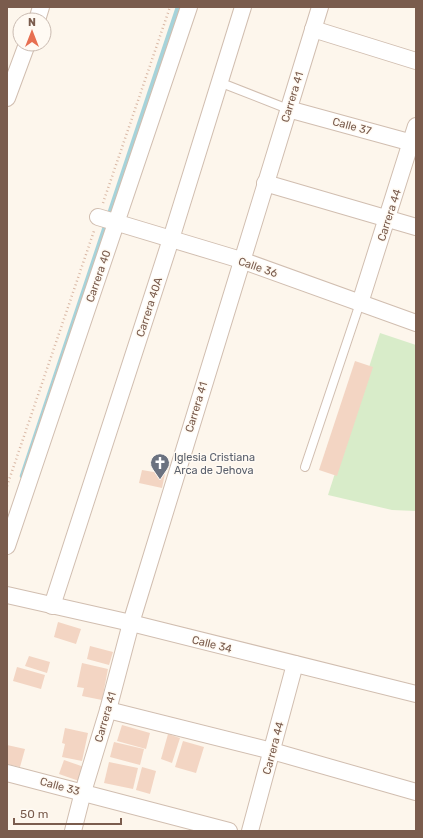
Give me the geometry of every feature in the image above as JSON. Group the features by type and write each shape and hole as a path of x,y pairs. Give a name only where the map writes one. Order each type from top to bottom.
{"street":[{"name":"Carrera 40","path":"7,546 107,220 189,7"},
{"name":"Carrera 40A","path":"52,606 171,239 243,7"},
{"name":"Carrera 41","path":"73,831 83,792 108,710 130,623 320,7"},
{"path":"313,29 416,61"},
{"path":"7,98 24,52"},
{"name":"Calle 37","path":"288,109 414,143"},
{"name":"Carrera 44","path":"360,303 414,143 416,126"},
{"path":"265,183 416,227"},
{"name":"Calle 36","path":"107,220 241,260 416,323"},
{"name":"Calle 34","path":"7,595 130,623 416,694"},
{"name":"Carrera 44","path":"250,831 295,664"},
{"path":"108,710 272,751 416,792"},
{"name":"Calle 33","path":"7,773 229,831"}],"lane":[{"path":"219,82 288,109"},
{"path":"305,467 360,303"}],"path":[{"path":"7,486 107,220 170,7"}],"green space":[{"path":"380,333 416,345 416,511 392,510 328,495"}],"building":[{"path":"355,361 373,367 337,476 319,470"},
{"path":"142,470 165,474 162,488 139,483"},
{"path":"58,622 81,629 76,644 54,637"},
{"path":"90,646 113,652 109,665 87,659"},
{"path":"29,656 50,662 47,673 25,666"},
{"path":"82,663 108,669 102,700 82,696 84,688 77,687"},
{"path":"17,667 45,675 41,689 13,681"},
{"path":"122,725 150,733 146,749 117,741"},
{"path":"65,728 88,733 82,761 62,757 65,744 62,743"},
{"path":"168,734 180,738 172,763 161,759"},
{"path":"183,741 204,747 196,773 175,767"},
{"path":"114,742 144,749 140,765 110,757"},
{"path":"7,745 25,749 20,767 7,764"},
{"path":"64,760 84,767 79,781 59,774"},
{"path":"109,762 138,768 133,789 104,783"},
{"path":"142,767 156,771 150,794 136,790"}],"waterway":[{"path":"22,476 178,7"}],"place":[{"name":"Iglesia Cristiana Arca de Jehova","path":"160,480"}]}
